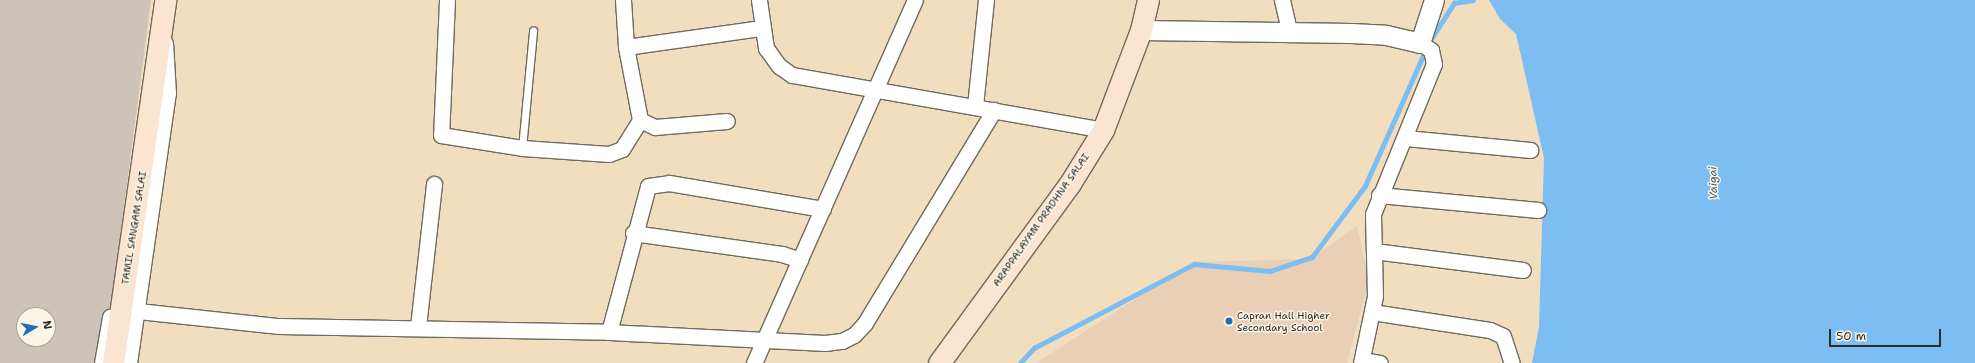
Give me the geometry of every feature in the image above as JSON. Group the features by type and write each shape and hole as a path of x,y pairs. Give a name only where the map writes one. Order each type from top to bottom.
{"main road":[{"name":"ARAPPALAYAM PRADHNA SALAI","path":"939,363 1069,185 1103,130 1141,30 1148,0"},
{"name":"TAMIL SANGAM SALAI","path":"113,363 154,92 164,6"}],"street":[{"path":"448,0 441,135 522,148 609,154 622,149 640,120 626,47 623,0"},
{"path":"759,0 766,48 773,60 792,75 975,106 1103,130"},
{"path":"754,363 877,89 915,0"},
{"path":"975,106 986,0"},
{"path":"1282,0 1290,34"},
{"path":"1380,363 1362,361 1372,312 1374,251 1372,229 1379,195 1406,138 1434,64 1425,46 1434,0"},
{"path":"130,363 168,92 164,6"},
{"path":"102,363 128,210 141,95 164,6"},
{"path":"626,47 762,28"},
{"path":"1141,30 1290,34 1386,34 1425,46"},
{"path":"138,311 279,326 418,327 609,332 765,338 825,343 854,334 865,323 994,110"},
{"path":"640,120 655,126 727,121"},
{"path":"1406,138 1530,150"},
{"path":"609,332 644,192 653,183 823,209"},
{"path":"418,327 434,184"},
{"path":"1379,195 1538,210"},
{"path":"634,233 782,254 800,260"},
{"path":"1374,251 1523,270"},
{"path":"1372,312 1490,330 1503,336 1512,363"}],"lane":[{"path":"522,148 533,31"}],"shaded area":[{"path":"0,0 151,0 113,291 99,363 0,363"},
{"name":"Capran Hall Higher Secondary School","path":"1357,226 1369,280 1347,363 1036,363 1193,262 1310,259"}],"water":[{"name":"Vaigai","path":"1489,0 1975,0 1975,363 1532,363 1539,327 1544,158 1516,34 1500,19"}],"waterway":[{"path":"1431,39 1454,3 1473,0"},
{"path":"1020,363 1034,348 1194,264 1270,271 1312,257 1365,186 1426,49"}],"place":[{"name":"Capran Hall Higher Secondary School","path":"1229,321"}]}
